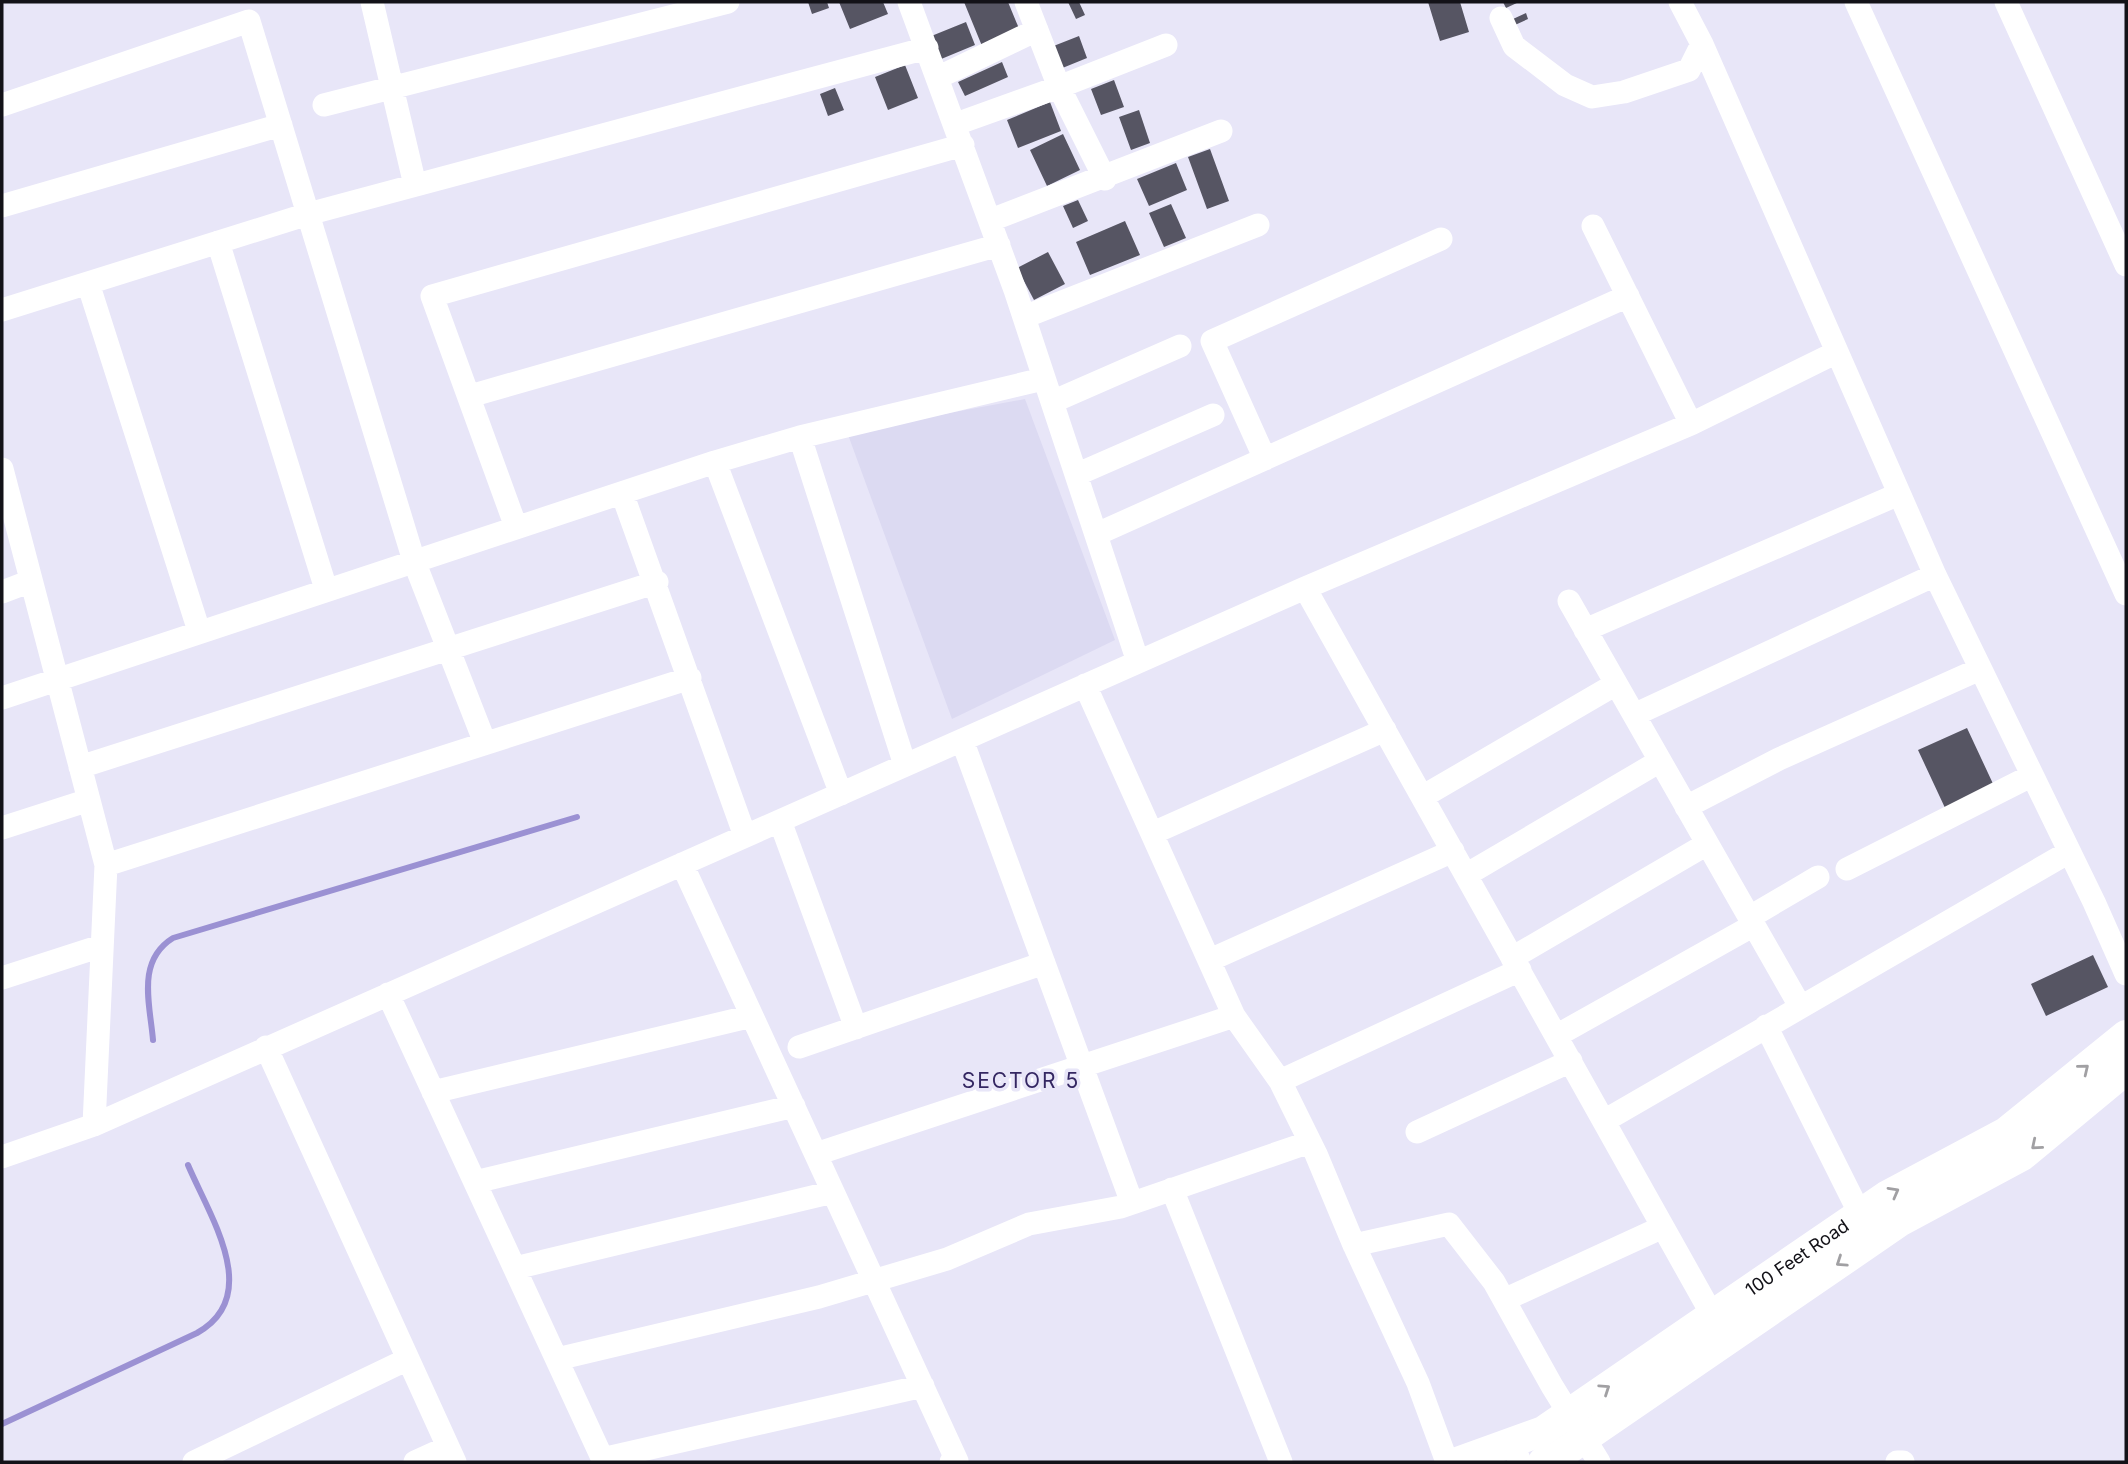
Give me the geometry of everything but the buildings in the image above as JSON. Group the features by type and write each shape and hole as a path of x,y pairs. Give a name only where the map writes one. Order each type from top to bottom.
{"main road":[{"name":"100 Feet Road","path":"1543,1462 1557,1457 1584,1438 1720,1328 1867,1227 1886,1196 2006,1132 2126,1035"},
{"name":"100 Feet Road","path":"1867,1227 1901,1221 2022,1156 2126,1070"},
{"name":"100 Feet Road","path":"1457,1462 1516,1452 1543,1431 1584,1438"}],"street":[{"path":"372,2 415,185"},
{"path":"324,105 728,2"},
{"path":"909,2 991,220 1078,474 1138,662"},
{"path":"1026,2 1059,87 1105,179"},
{"path":"1680,2 1702,44 1935,575 2126,974"},
{"path":"1856,2 2126,594"},
{"path":"2006,2 2126,265"},
{"path":"1501,18 1514,46 1565,85 1592,97 1623,92 1689,70 1702,44"},
{"path":"2,106 249,21 414,561 485,743"},
{"path":"939,77 1037,30"},
{"path":"516,527 432,296 960,134 1059,87 1166,45"},
{"path":"2,310 308,214 927,48"},
{"path":"2,206 281,125"},
{"path":"991,220 1105,179 1222,131"},
{"path":"1024,317 1258,225"},
{"path":"1593,226 1691,424"},
{"path":"1265,459 1212,341 1441,239"},
{"path":"218,242 326,589"},
{"path":"470,396 999,245"},
{"path":"88,283 199,631"},
{"path":"1097,534 1628,296"},
{"path":"1052,402 1180,346"},
{"path":"2,1157 94,1125 1305,588 1691,424 1837,352"},
{"path":"2,698 57,677 715,462 800,437 1044,379"},
{"path":"1078,474 1213,415"},
{"path":"800,437 905,765"},
{"path":"715,462 841,794"},
{"path":"3,475 106,865 94,1125"},
{"path":"622,493 657,582 745,836"},
{"path":"1585,630 1899,494"},
{"path":"1634,715 1935,575"},
{"path":"2,592 31,581"},
{"path":"80,767 657,582"},
{"path":"1305,588 1720,1328"},
{"path":"1569,601 1800,1006"},
{"path":"1686,807 1779,759 1980,669"},
{"path":"106,865 690,678"},
{"path":"1422,797 1616,684"},
{"path":"1085,685 1234,1016 1280,1081 1310,1142 1418,1383 1447,1462"},
{"path":"1153,834 1385,730"},
{"path":"962,740 1132,1203"},
{"path":"1466,875 1660,761"},
{"path":"1847,869 2031,776"},
{"path":"2,828 89,800"},
{"path":"780,821 856,1028"},
{"path":"1280,1081 1516,964 1707,844"},
{"path":"1210,960 1453,851"},
{"path":"1604,1121 2069,852"},
{"path":"682,864 957,1461 951,1462"},
{"path":"1556,1036 1752,921 1818,877"},
{"path":"2,978 101,946"},
{"path":"799,1047 1044,963"},
{"path":"388,994 603,1461 923,1386"},
{"path":"433,1092 752,1016"},
{"path":"816,1154 1234,1016"},
{"path":"1766,1026 1867,1227"},
{"path":"266,1047 452,1455 415,1462"},
{"path":"1417,1132 1571,1061"},
{"path":"475,1182 794,1106"},
{"path":"557,1359 819,1297 947,1259 1029,1224 1132,1203 1310,1142"},
{"path":"1172,1189 1281,1462"},
{"path":"515,1268 834,1192"},
{"path":"1354,1245 1449,1224 1506,1299 1584,1438"},
{"path":"1506,1299 1652,1232"},
{"path":"194,1462 234,1454 408,1359"},
{"path":"1897,1462 1903,1462"}],"shaded area":[{"path":"1025,399 1115,640 952,719 847,432"}],"waterway":[{"path":"153,1040 148,998 150,971 161,948 173,938 577,817"},
{"path":"2,1424 197,1333 217,1317 227,1298 229,1277 225,1254 218,1230 188,1165"}],"district":[{"name":"SECTOR 5","path":"1021,1080"}]}
